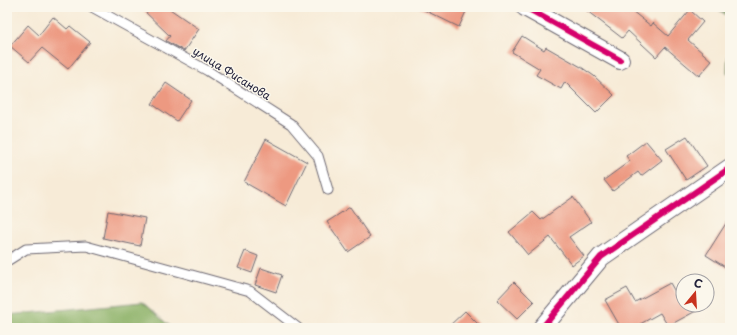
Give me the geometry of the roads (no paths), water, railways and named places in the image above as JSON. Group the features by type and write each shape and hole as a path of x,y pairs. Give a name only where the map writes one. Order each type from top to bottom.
{"street":[{"path":"525,7 620,60"},
{"path":"542,328 601,257 730,168"}],"lane":[{"name":"улица Фисанова","path":"92,7 208,71 291,124 318,156 328,190"},
{"path":"7,261 26,249 86,246 250,290 298,328"}]}
